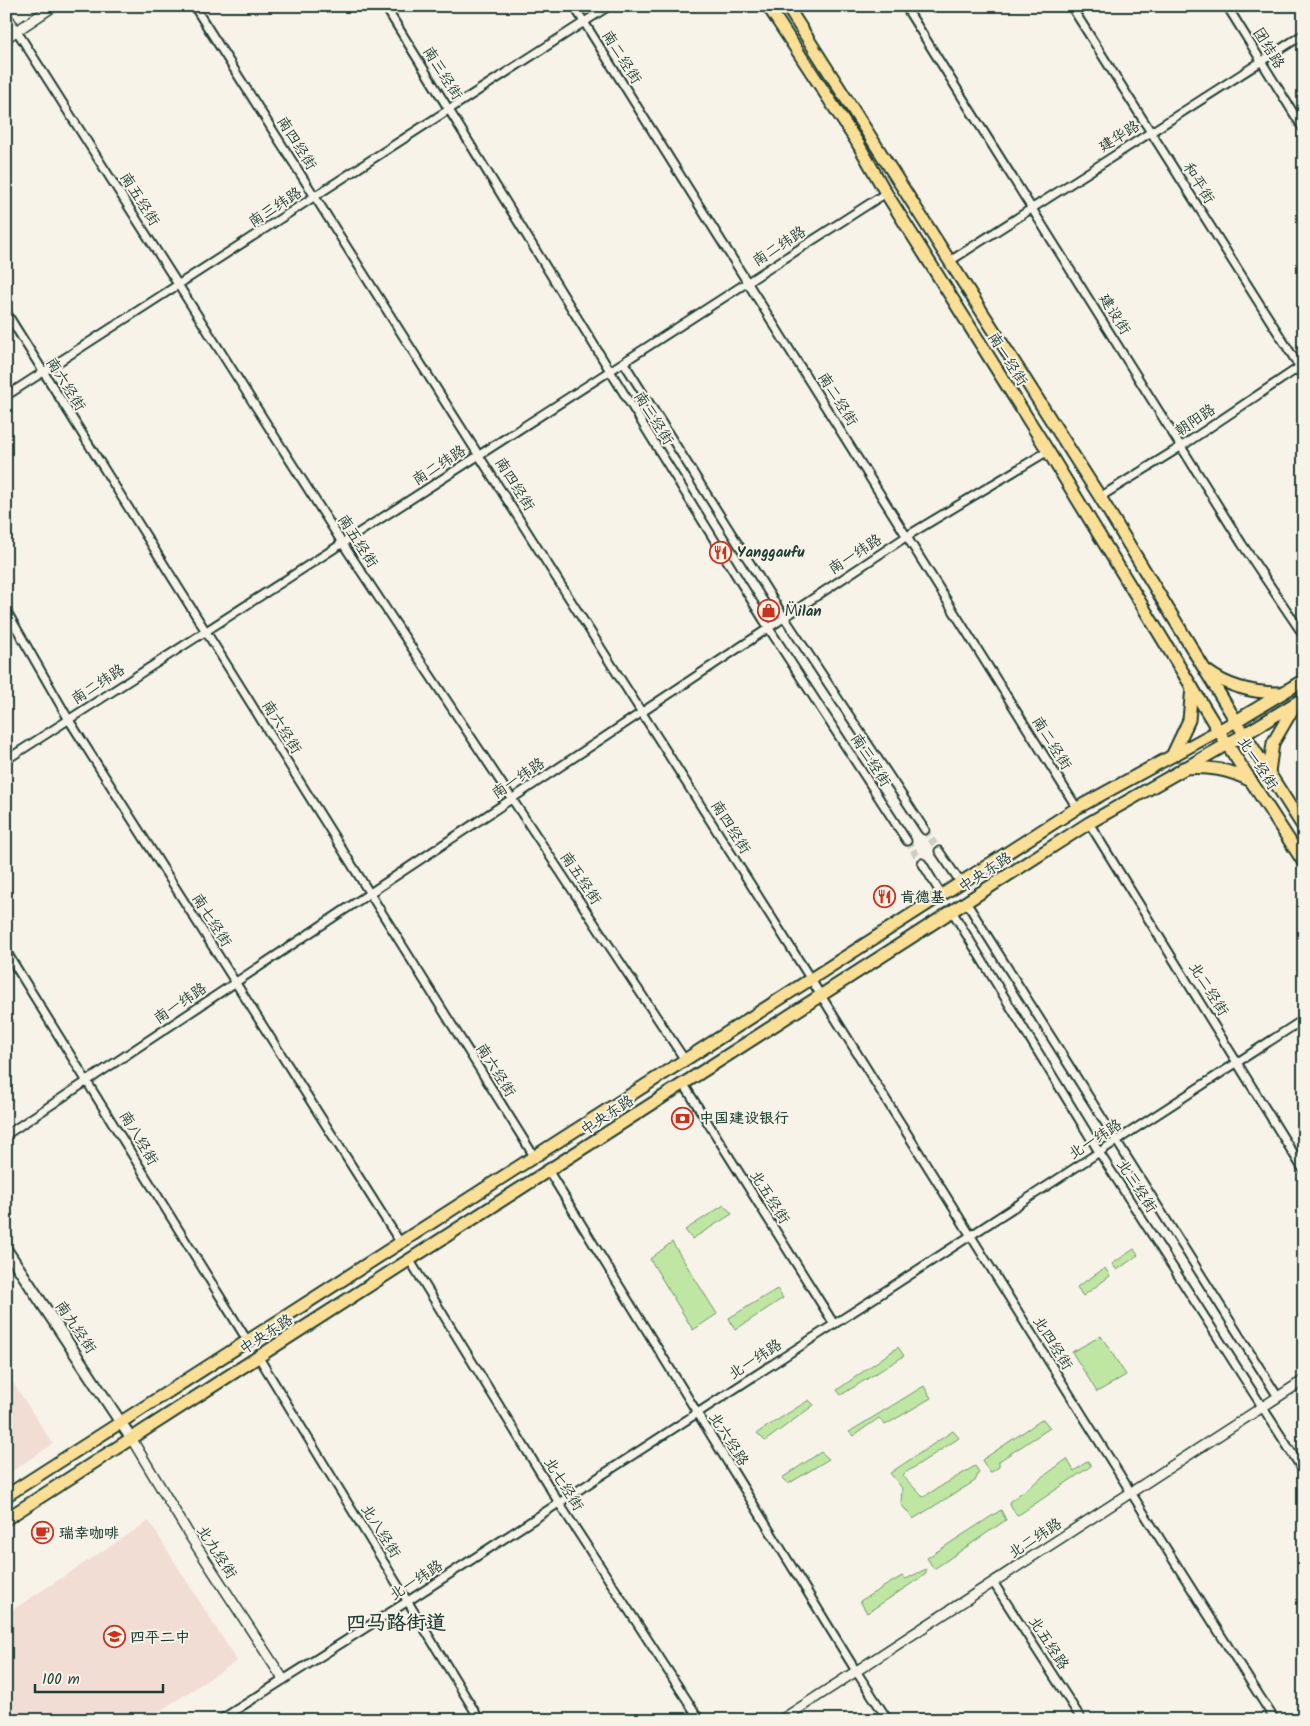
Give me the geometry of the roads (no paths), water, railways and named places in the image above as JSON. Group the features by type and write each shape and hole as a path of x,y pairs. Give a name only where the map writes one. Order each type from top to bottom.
{"main road":[{"name":"南一经街","path":"768,6 857,142 886,193 1048,451 1218,730"},
{"name":"南一经街","path":"787,6 1100,496 1236,721"},
{"path":"1204,668 1236,686 1268,693 1281,693"},
{"name":"中央东路","path":"6,1496 1077,808 1236,721 1304,680"},
{"path":"1172,756 1189,720 1192,687"},
{"path":"1269,772 1273,743 1280,728 1301,699"},
{"name":"中央东路","path":"6,1519 1089,823 1227,742 1245,734 1301,699"},
{"name":"北一经街","path":"1236,721 1304,828"},
{"name":"北一经街","path":"1218,730 1304,863"},
{"path":"1183,768 1202,766 1223,770 1252,782"},
{"name":"南九经街","path":"6,1249 131,1438"}],"street":[{"path":"6,38 54,6"},
{"name":"南四经街","path":"194,6 811,979"},
{"name":"南三经街","path":"385,6 768,627 907,841"},
{"name":"南二经街","path":"574,6 749,282 1077,808"},
{"name":"南三纬路","path":"6,396 179,286 609,6"},
{"name":"建设街","path":"905,6 1242,544 1304,636"},
{"name":"和平街","path":"1072,6 1302,366 1304,374"},
{"name":"团结路","path":"1227,6 1304,130"},
{"name":"南五经街","path":"6,14 342,544 685,1060"},
{"name":"建华路","path":"950,261 1304,34"},
{"name":"南二纬路","path":"6,760 886,193"},
{"name":"南六经街","path":"6,312 534,1156"},
{"path":"624,362 784,617 925,830"},
{"name":"朝阳路","path":"1100,496 1182,446 1302,366"},
{"name":"南一纬路","path":"6,1135 768,627 907,536 1048,451"},
{"name":"南七经街","path":"6,610 69,720 400,1242"},
{"name":"北二经街","path":"1089,823 1304,1171"},
{"path":"939,851 960,883"},
{"path":"922,863 941,894"},
{"path":"966,902 1278,1397"},
{"name":"北三经街","path":"952,911 1099,1152 1304,1472"},
{"name":"南八经街","path":"6,950 247,1340"},
{"name":"北四经街","path":"811,979 1130,1493 1275,1720"},
{"name":"北一纬路","path":"220,1720 408,1601 1304,1019"},
{"name":"北五经街","path":"683,1084 834,1324"},
{"name":"北六经路","path":"548,1170 697,1414 888,1720"},
{"name":"北七经街","path":"409,1259 559,1503 700,1720"},
{"name":"北八经街","path":"258,1356 480,1720"},
{"name":"北二纬路","path":"780,1720 1304,1380"},
{"name":"北九经街","path":"131,1438 190,1536 283,1679"},
{"name":"北五经路","path":"993,1582 1082,1720"}],"tunnel":[{"path":"925,830 939,851"},
{"path":"907,841 922,863"}],"place":[{"name":"Yanggaufu","path":"721,552"},
{"name":"M̈ilan","path":"769,611"},
{"name":"肯德基","path":"884,897"},
{"name":"中国建设银行","path":"683,1118"},
{"name":"瑞幸咖啡","path":"43,1533"},
{"name":"四平二中","path":"114,1637"}],"district":[{"name":"四马路街道","path":"396,1622"}]}
